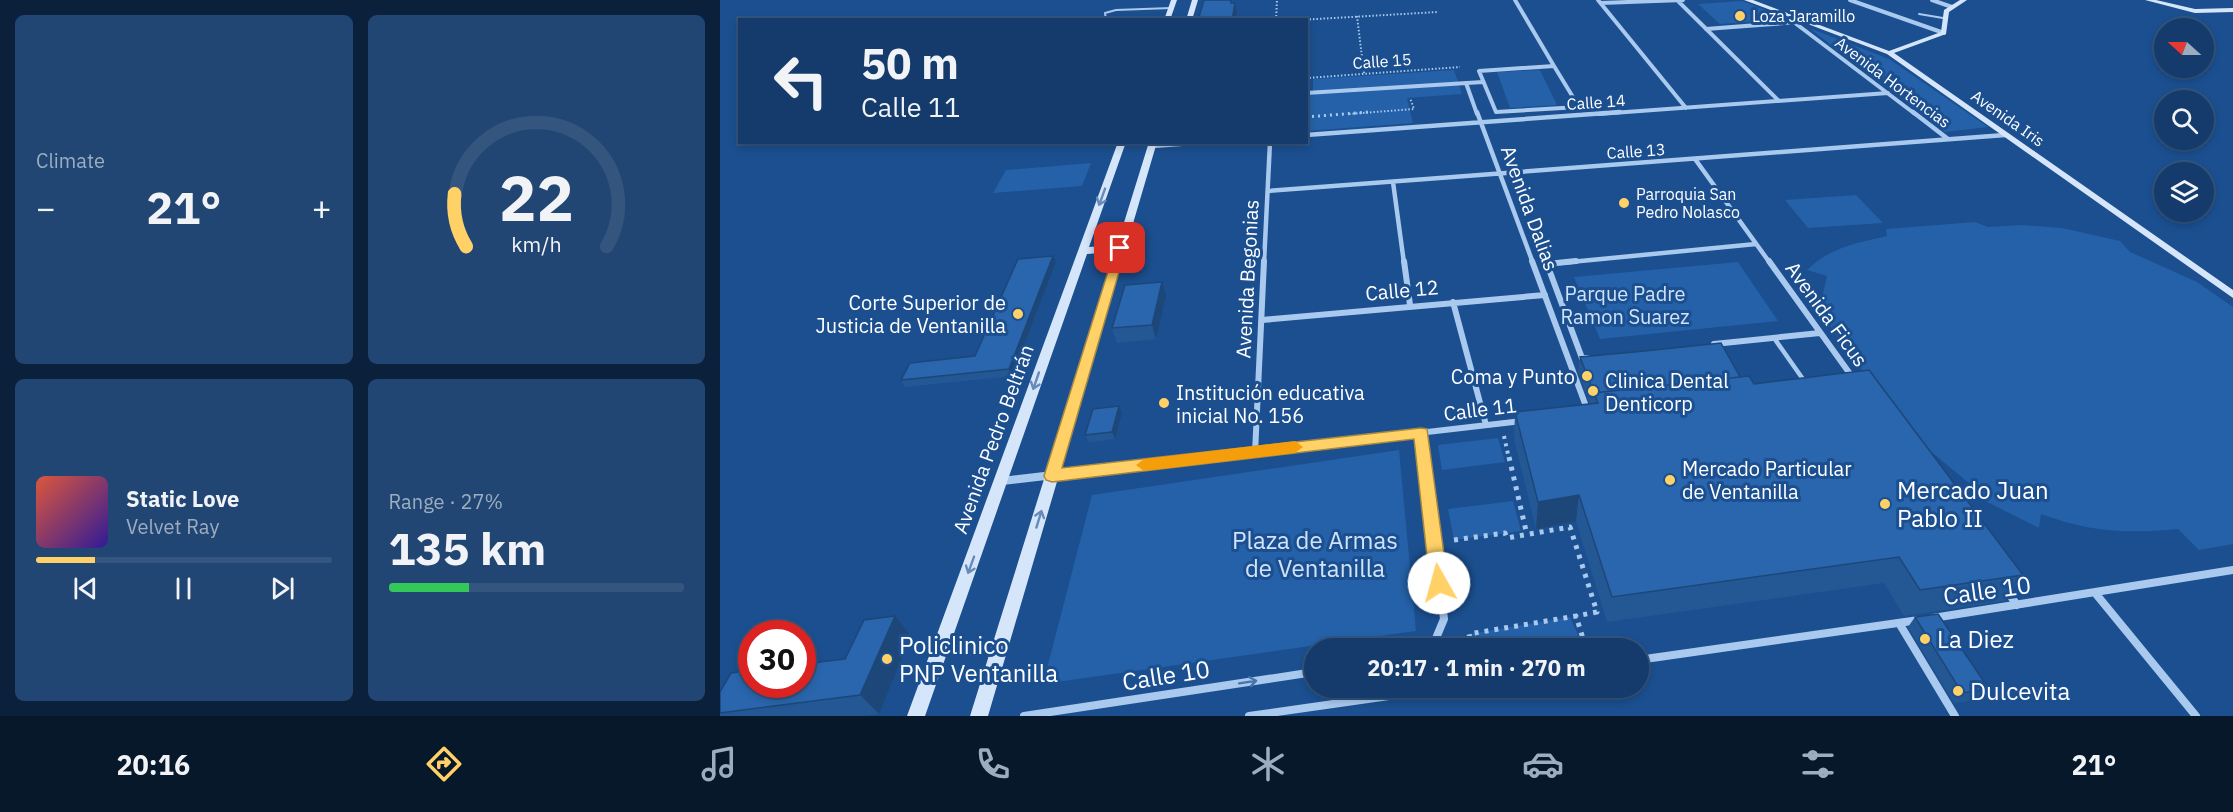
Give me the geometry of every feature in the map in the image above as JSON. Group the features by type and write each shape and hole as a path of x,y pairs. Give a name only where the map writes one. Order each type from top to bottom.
{"main road":[{"path":"1168,18 1174,0"},
{"path":"1190,18 1195,0"},
{"name":"Avenida Iris","path":"1747,0 1799,22 1889,53 2233,295"},
{"path":"1889,53 1944,33 1943,18 1946,11 1964,0"},
{"path":"2148,0 2169,6 2209,12 2233,10"},
{"path":"2169,6 2209,9 2233,2"},
{"name":"Avenida Pedro Beltrán","path":"916,716 1121,144"},
{"path":"979,716 1152,145"},
{"path":"1083,251 1120,248"}],"street":[{"path":"1308,93 1483,82 1479,71 1555,66 1515,0"},
{"path":"1677,0 1779,101"},
{"path":"1599,2 1683,0"},
{"path":"1850,0 1944,33"},
{"path":"1932,0 1952,7"},
{"path":"1599,2 1686,108"},
{"path":"1706,29 1799,22"},
{"name":"Avenida Hortencias","path":"1799,22 1948,139"},
{"name":"Calle 14","path":"1483,82 1496,112 1579,107 1555,66"},
{"name":"Avenida Dalias","path":"1466,83 1588,413"},
{"name":"Calle 14","path":"1308,135 1888,93"},
{"name":"Calle 13","path":"1268,191 2005,135"},
{"path":"1152,145 1170,144"},
{"name":"Avenida Begonias","path":"1255,453 1270,144"},
{"name":"Avenida Ficus","path":"1695,159 1857,383 1845,385"},
{"path":"1393,182 1410,305"},
{"name":"Avenida Dalias","path":"1593,357 1582,358 1547,264 1756,244"},
{"name":"Calle 12","path":"1262,320 1410,305 1545,295"},
{"path":"1453,302 1486,425"},
{"path":"1709,345 1820,333"},
{"path":"1800,390 1810,389"},
{"path":"1578,414 1600,411"},
{"name":"Calle 11","path":"1000,481 1534,420"},
{"path":"1421,433 1444,620 1436,638"},
{"name":"Calle 10","path":"1649,658 2096,594 2233,570"},
{"path":"2003,585 2017,605"},
{"path":"2096,594 2196,716"},
{"path":"1899,623 1955,716"},
{"name":"Calle 10","path":"1024,716 1304,674"},
{"path":"1249,716 1375,698"}],"lane":[{"path":"1106,18 1105,13 1112,11 1171,8"},
{"path":"1919,14 1943,18"},
{"path":"1773,338 1810,389"}],"path":[{"path":"1276,18 1277,0"},
{"path":"1308,19 1438,12"},
{"path":"1357,16 1364,74"},
{"name":"Calle 15","path":"1308,78 1460,68"},
{"path":"1308,117 1414,109"},
{"path":"1502,424 1527,535"},
{"path":"1454,540 1505,533 1507,538 1570,527 1597,612 1469,634 1470,638"},
{"path":"1576,616 1583,638"}],"green space":[{"path":"1742,1 1765,10 1778,20 1720,24 1698,4"},
{"path":"1809,28 1889,59 1988,127 1945,132"},
{"path":"1454,70 1462,94 1407,98 1413,123 1308,131 1308,94 1313,94 1313,79"},
{"path":"1540,70 1557,105 1510,108 1497,72"},
{"path":"1091,163 1082,186 993,193 1006,170"},
{"path":"1856,195 1883,223 1808,228 1785,200"},
{"path":"1975,222 1988,227 2022,225 2062,228 2120,241 2130,252 2197,282 2233,307 2233,544 2199,550 2178,529 2109,530 2075,525 2041,514 2039,528 1975,496 1976,489 1905,430 1824,318 1828,317 1823,293 1827,276 1807,270 1835,251 1887,236 1886,229"},
{"name":"Parque Padre Ramon Suarez","path":"1738,262 1778,321 1600,339 1574,277"},
{"path":"1498,438 1505,462 1442,470 1438,445"},
{"name":"Plaza de Armas de Ventanilla","path":"1399,450 1416,631 1367,638 1304,638 1304,647 1043,684 1092,495"},
{"path":"1513,501 1521,531 1454,540 1448,509"},
{"path":"1570,617 1579,638 1470,638 1469,634"}],"building":[{"path":"1204,0 1231,0 1231,3 1235,3 1232,18 1199,18"},
{"name":"Corte Superior de Justicia de Ventanilla","path":"1053,256 1009,369 901,380 910,363 975,356 1018,259"},
{"path":"1162,282 1152,325 1112,328 1125,285"},
{"path":"1721,343 1740,377 1594,393 1580,357 1645,351"},
{"path":"1869,370 2023,575 1920,590 1899,557 1612,597 1579,495 1538,502 1515,412 1598,403 1594,393 1749,376 1754,384"},
{"path":"1119,406 1112,432 1085,435 1093,409"},
{"path":"1938,614 1989,689 1962,693 1915,617"},
{"path":"895,616 860,695 720,713 720,692 731,673 738,672 738,698 816,698 816,662 845,659 864,620"}],"slow traffic":[{"path":"1144,465 1295,447"}],"place":[{"name":"Loza Jaramillo","path":"1740,16"},
{"name":"Parroquia San Pedro Nolasco","path":"1624,203"},
{"name":"Corte Superior de Justicia de Ventanilla","path":"1018,314"},
{"name":"Coma y Punto","path":"1587,376"},
{"name":"Clinica Dental Denticorp","path":"1593,391"},
{"name":"Institución educativa inicial No. 156","path":"1164,403"},
{"name":"Mercado Particular de Ventanilla","path":"1670,480"},
{"name":"Mercado Juan Pablo II","path":"1885,504"},
{"name":"La Diez","path":"1925,639"},
{"name":"Policlinico PNP Ventanilla","path":"887,659"},
{"name":"Dulcevita","path":"1958,691"}],"route":[{"path":"1120,248 1052,476 1255,453 1334,441 1421,433 1439,583"}]}
